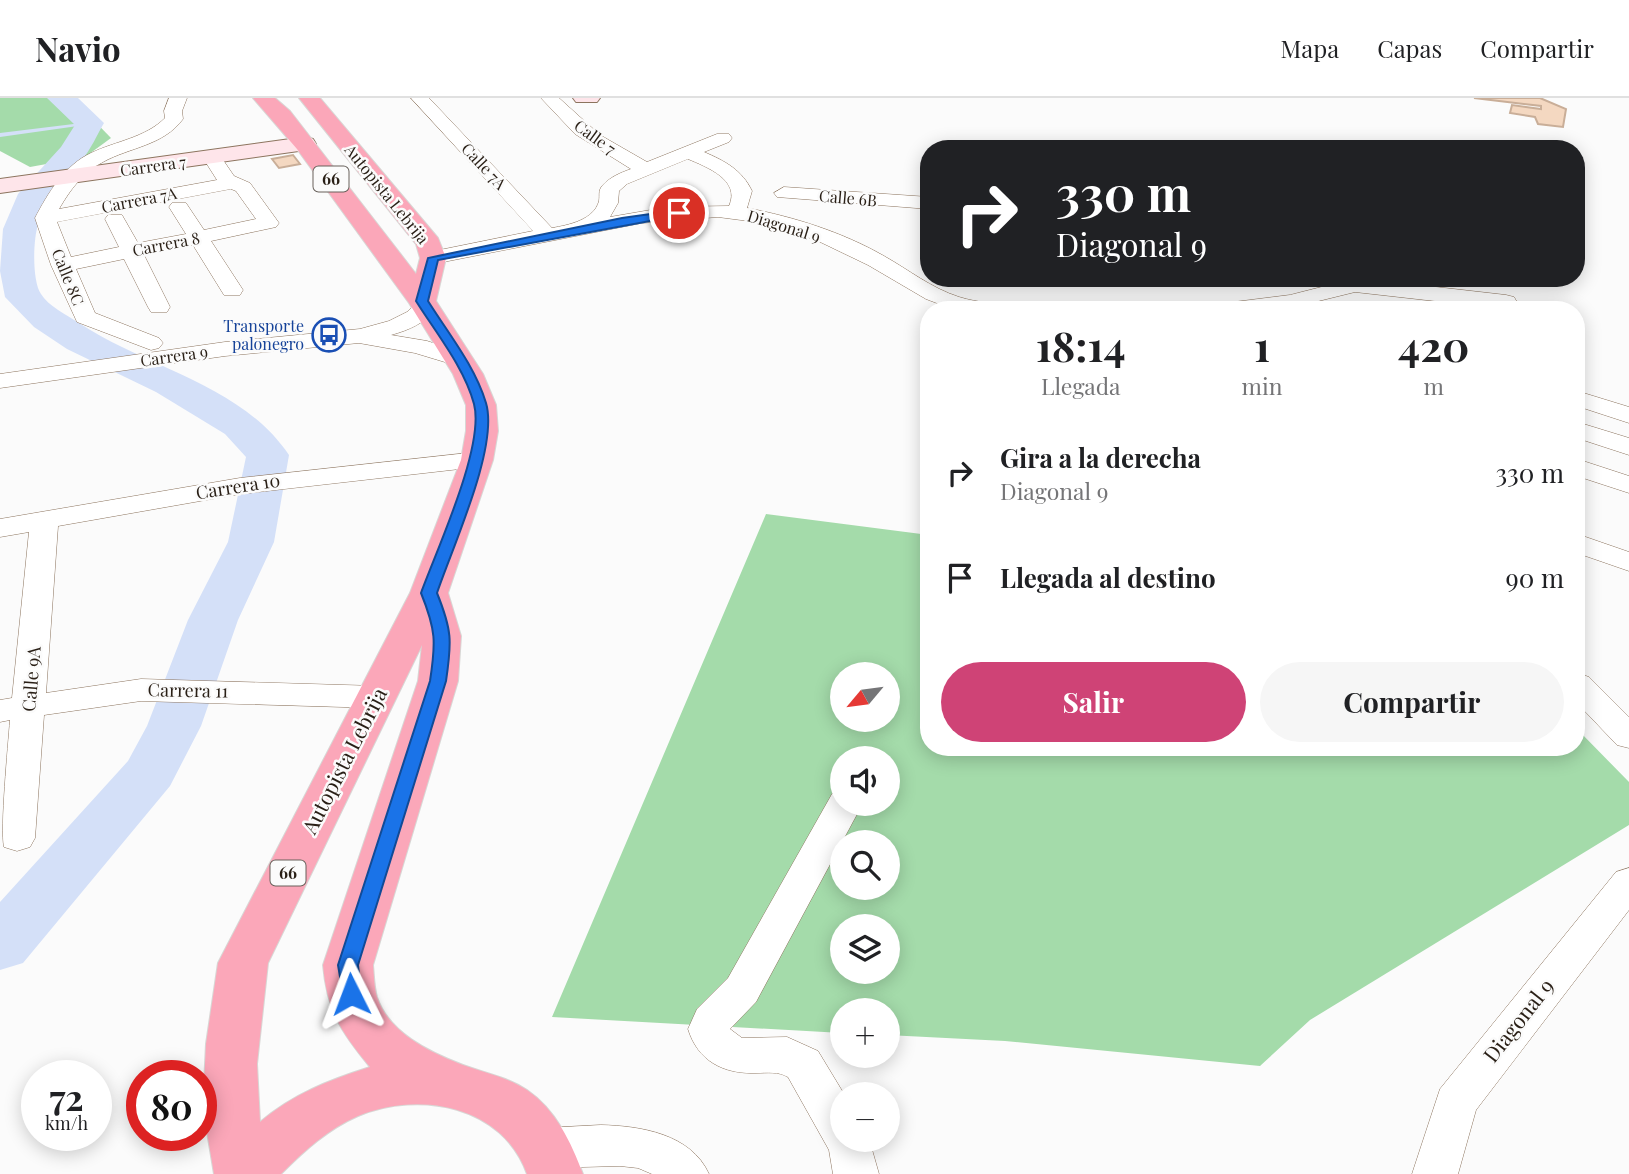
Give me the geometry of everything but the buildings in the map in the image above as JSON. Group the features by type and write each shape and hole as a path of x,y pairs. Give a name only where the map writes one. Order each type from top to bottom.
{"highway":[{"name":"Autopista Lebrija","path":"244,1174 233,1126 230,1072 243,962 429,593 477,460 482,431 481,405 468,374 424,304 305,144 263,98"},
{"name":"Autopista Lebrija","path":"309,98 429,243 433,258 424,304"},
{"path":"429,593 441,624 443,646 438,681 348,965 351,994 361,1020 391,1055 453,1085 482,1093 508,1107 529,1125 550,1161"},
{"path":"244,1174 277,1139 318,1110 352,1096 409,1082 453,1085"}],"street":[{"path":"45,218 67,178 97,157 163,130 174,119 173,111 178,98"},
{"name":"Calle 7A","path":"420,98 548,235"},
{"name":"Calle 7","path":"550,98 585,133 646,169"},
{"path":"583,98 590,98"},
{"path":"580,229 606,209 611,199 610,190 615,183 723,138"},
{"name":"Carrera 7","path":"0,186 305,144"},
{"path":"686,152 715,164 737,181 743,199 734,213"},
{"path":"212,158 233,183"},
{"path":"167,164 198,238 232,290"},
{"path":"769,218 799,170"},
{"path":"99,173 159,307"},
{"name":"Carrera 7A","path":"45,218 115,212 182,199 233,183"},
{"name":"Carrera 8","path":"62,265 269,223 243,187 233,183"},
{"name":"Calle 6B","path":"785,193 920,197"},
{"name":"Diagonal 9","path":"433,258 679,213 734,213 769,218 846,246 876,260 928,293 951,301"},
{"name":"Calle 8C","path":"45,218 85,317 151,343"},
{"path":"908,281 920,277"},
{"path":"1308,301 1348,287"},
{"path":"1360,287 1378,301"},
{"path":"1377,287 1473,301"},
{"name":"Carrera 9","path":"0,381 191,354 349,338 397,326 415,317 424,304"},
{"name":"Carrera 9","path":"349,338 397,342 458,359"},
{"path":"1585,401 1629,415"},
{"path":"1585,433 1629,447"},
{"name":"Carrera 10","path":"0,528 240,486 477,460"},
{"path":"1585,470 1629,485"},
{"name":"Calle 9A","path":"17,838 15,708 44,520"},
{"path":"1585,546 1629,562"},
{"name":"Carrera 11","path":"15,708 141,690 377,697"},
{"path":"1585,692 1629,737"},
{"path":"830,1110 803,1063 787,1055 738,1056 723,1049 712,1038 709,1029 712,1021 741,990 838,816"},
{"name":"Diagonal 9","path":"1435,1174 1456,1102 1629,882"},
{"path":"550,1161 631,1147 660,1155 676,1164 685,1174"},
{"path":"852,1152 856,1174"}],"green space":[{"path":"0,98 72,98 111,138 85,157 30,167 0,151"},
{"path":"766,514 920,534 920,756 1585,756 1585,737 1629,782 1629,825 1310,1020 1260,1066 1005,1041 900,1036 900,998 830,998 830,1032 552,1017"}],"waterway":[{"path":"0,945 150,772 174,726 213,620 251,542 268,455 240,425 170,384 80,341 47,319 23,297 17,269 20,229 34,194 73,152 90,123 61,98"},
{"path":"0,135 90,123"}],"place":[{"name":"Transporte palonegro","path":"329,335"}],"route":[{"path":"351,994 348,965 364,907 438,681 443,646 441,624 429,593 477,460 482,431 481,405 468,374 422,301 433,258 479,247 679,213"}]}
